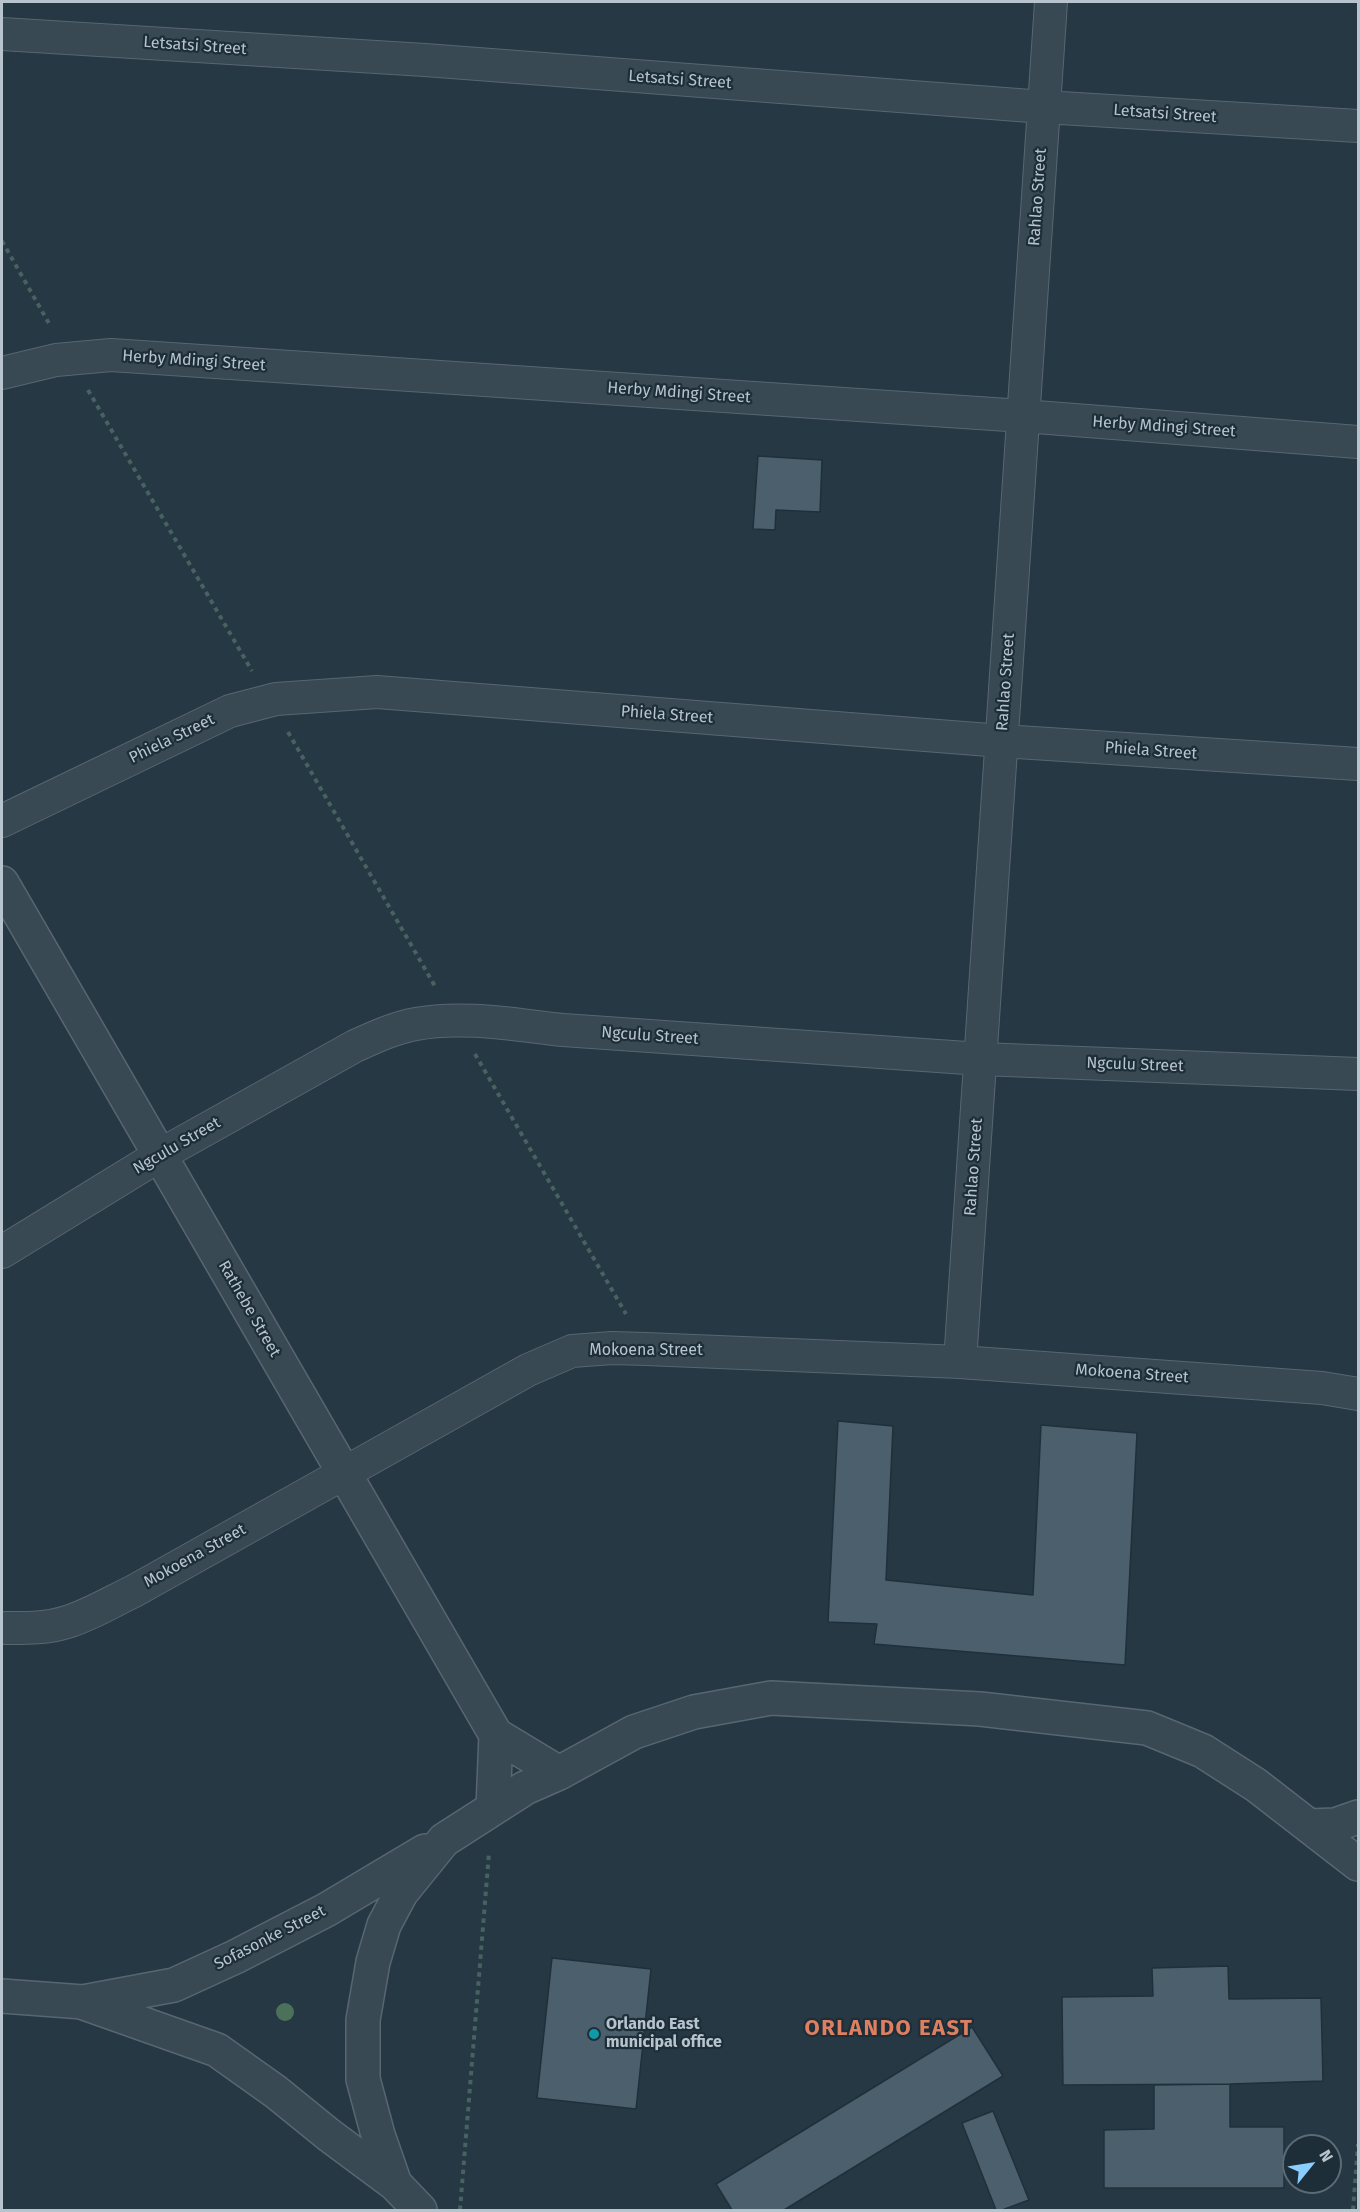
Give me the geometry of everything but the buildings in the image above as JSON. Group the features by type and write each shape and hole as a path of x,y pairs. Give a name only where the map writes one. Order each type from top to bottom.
{"street":[{"name":"Rahlao Street","path":"960,1362 1051,2"},
{"name":"Letsatsi Street","path":"2,34 424,60 1044,107 1359,126"},
{"name":"Herby Mdingi Street","path":"2,373 56,360 111,355 1023,416 1359,442"},
{"name":"Phiela Street","path":"2,821 230,711 269,700 321,694 377,692 1002,741 1359,764"},
{"name":"Rathebe Street","path":"2,883 496,1735 558,1773"},
{"name":"Ngculu Street","path":"2,1252 160,1155 355,1046 390,1031 417,1024 495,1022 563,1030 981,1059 1359,1074"},
{"name":"Mokoena Street","path":"2,1628 38,1628 67,1622 100,1608 135,1591 528,1370 572,1352 612,1348 960,1362 1322,1388 1359,1395"},
{"name":"Sofasonke Street","path":"2,1996 83,2002 174,1985 326,1911 525,1788 634,1732 694,1712 771,1698 980,1709 1147,1728 1203,1751 1256,1785 1359,1864"},
{"path":"493,1808 496,1735"},
{"path":"1309,1826 1335,1825 1359,1817"},
{"path":"420,2211 395,2184 378,2135 363,2079 363,2020 373,1962 384,1924 401,1893 444,1840"},
{"name":"Sofasonke Street","path":"83,2002 217,2050 276,2092 328,2135 395,2184"}],"path":[{"path":"2,241 646,1349"},
{"path":"460,2211 493,1808"},
{"path":"1353,2211 1359,2144"}],"place":[{"name":"Orlando East municipal office","path":"594,2034"}],"district":[{"name":"ORLANDO EAST","path":"889,2029"}]}
